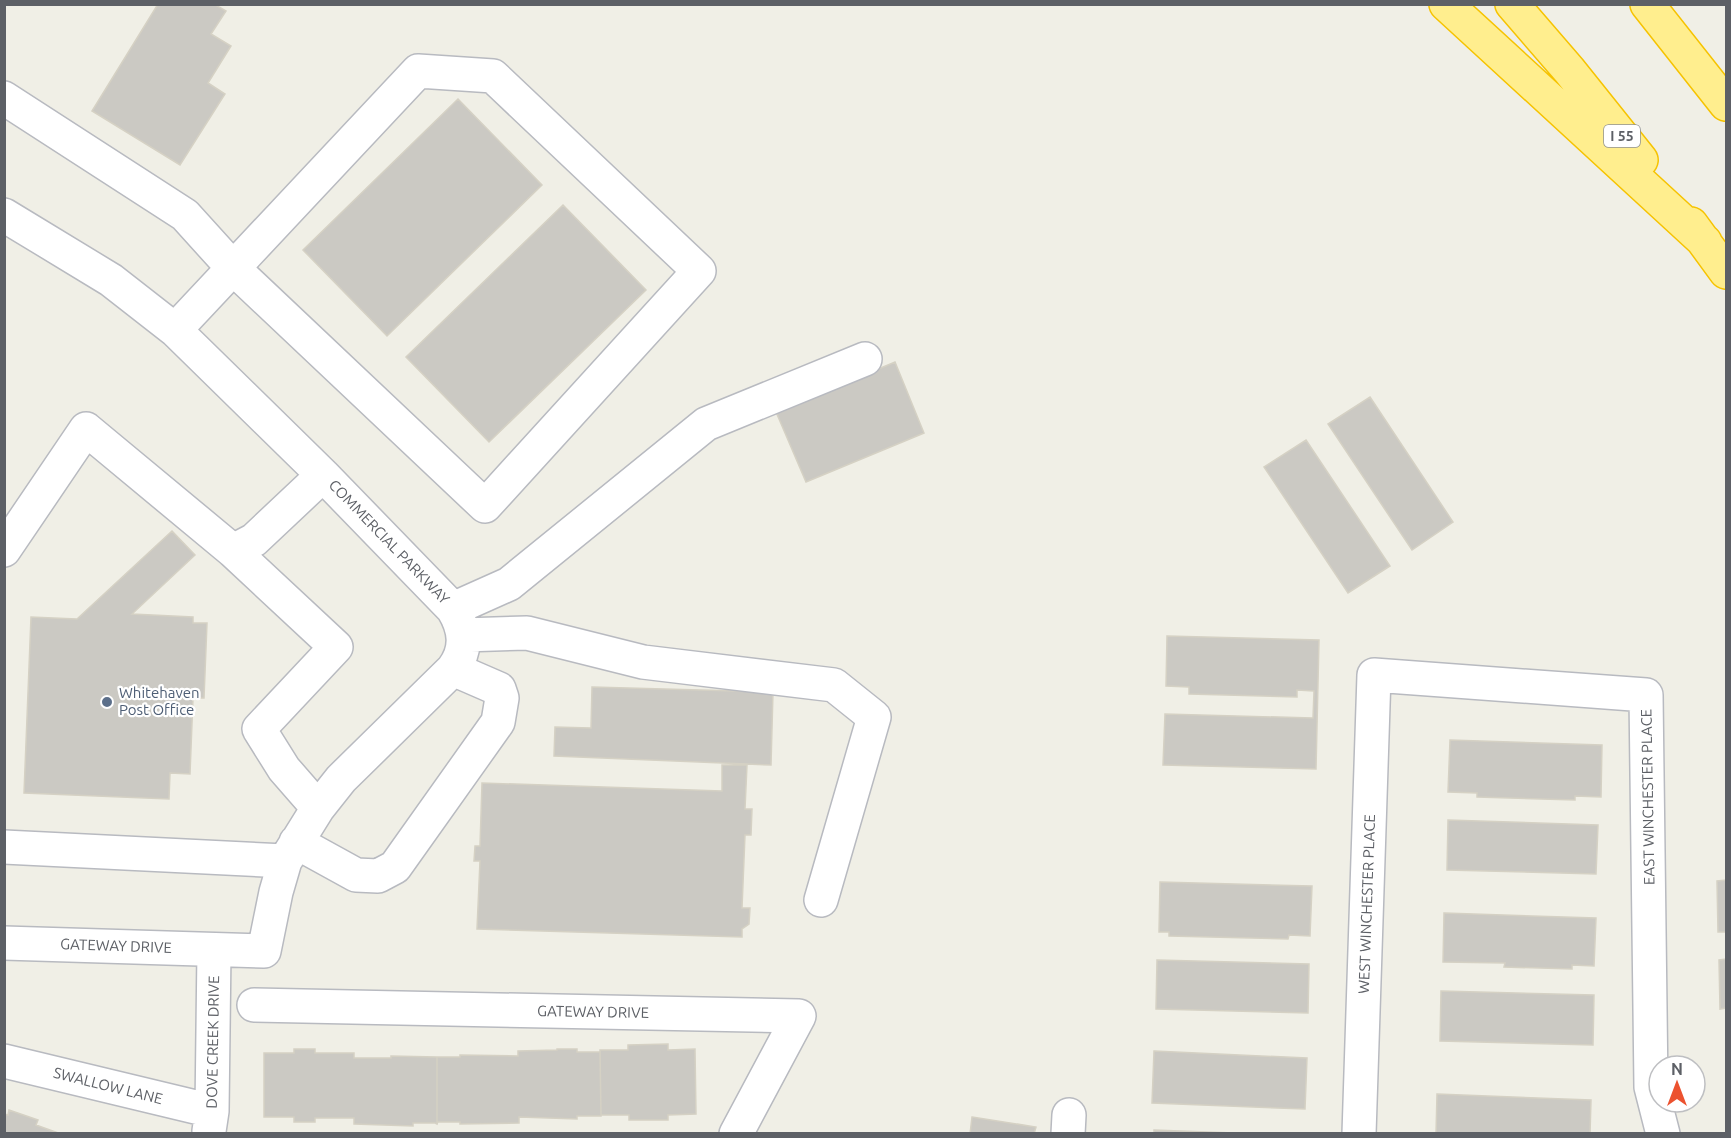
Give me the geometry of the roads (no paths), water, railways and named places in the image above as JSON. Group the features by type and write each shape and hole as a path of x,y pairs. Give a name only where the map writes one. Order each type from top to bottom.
{"highway":[{"path":"1446,4 1705,242"},
{"name":"I 55","path":"1512,4 1569,70 1705,242 1726,272"},
{"path":"1647,4 1726,104"}],"street":[{"path":"4,98 185,215 233,268 485,506 699,271 493,76 418,71 233,268 175,330"},
{"name":"COMMERCIAL PARKWAY","path":"4,215 111,280 175,330 324,475 458,622"},
{"path":"458,622 706,424 865,359"},
{"path":"4,550 86,429 233,550 336,647 259,729 284,769 318,808"},
{"path":"233,550 254,540 324,475"},
{"path":"291,851 318,808 341,779 453,669 464,648 458,622"},
{"path":"458,622 527,633 643,662 834,685 874,717 821,900"},
{"path":"4,847 291,851 356,875 378,876 395,867 498,722 502,698 499,689 453,669"},
{"name":"WEST WINCHESTER PLACE","path":"1359,1134 1374,675"},
{"name":"EAST WINCHESTER PLACE","path":"1374,675 1646,695 1651,1087 1663,1134"},
{"name":"GATEWAY DRIVE","path":"4,943 264,951 276,892 291,851"},
{"name":"DOVE CREEK DRIVE","path":"211,1122 214,950"},
{"name":"GATEWAY DRIVE","path":"254,1005 799,1016 736,1134"},
{"name":"SWALLOW LANE","path":"4,1061 211,1122"}],"place":[{"name":"Whitehaven Post Office","path":"107,702"}]}
